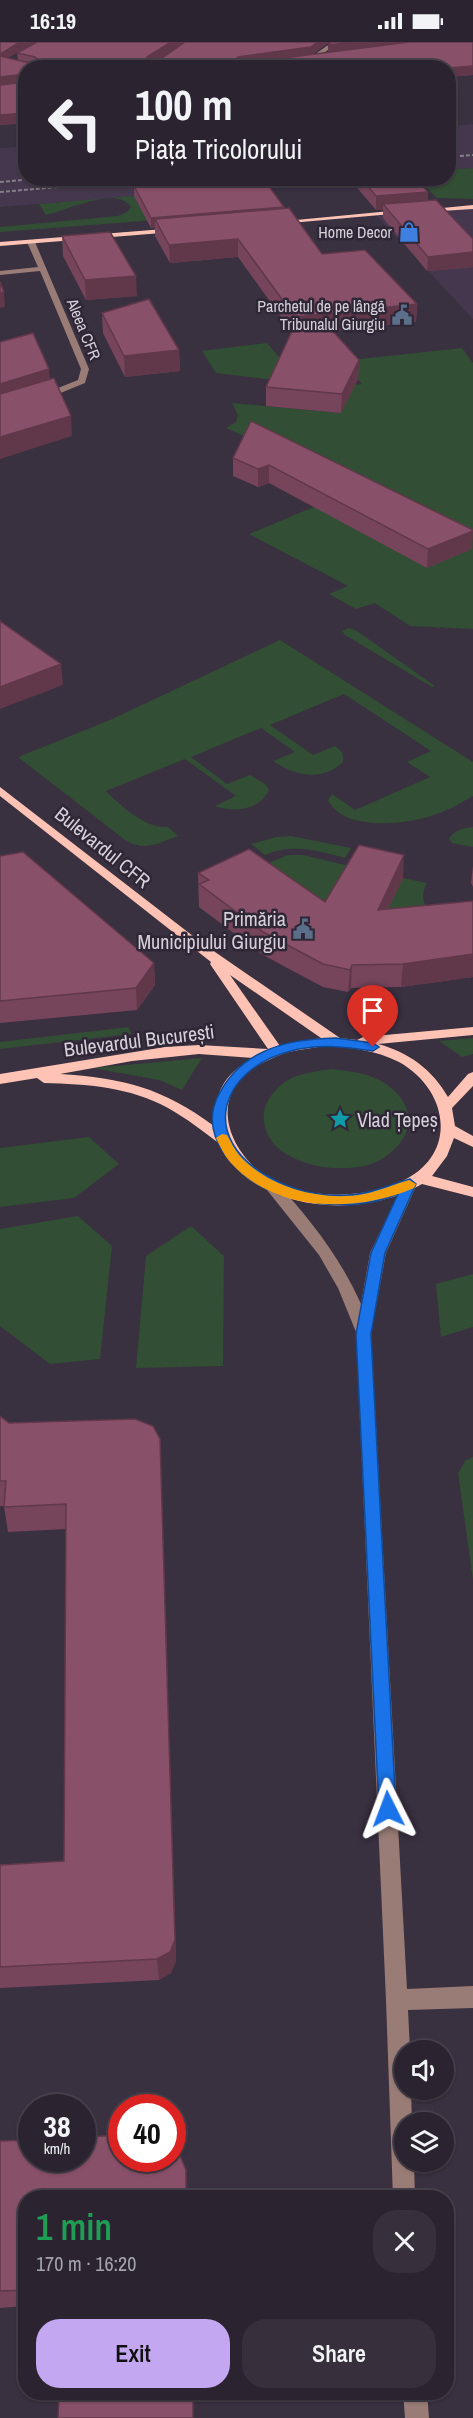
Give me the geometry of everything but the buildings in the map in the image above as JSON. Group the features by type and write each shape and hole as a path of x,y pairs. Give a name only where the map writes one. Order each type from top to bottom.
{"main road":[{"path":"416,211 473,207"},
{"path":"271,223 406,212"},
{"path":"0,244 180,230"},
{"name":"Bulevardul CFR","path":"0,790 211,957 342,1042"},
{"name":"Bulevardul CFR","path":"211,957 271,1053"},
{"path":"342,1042 385,1050 416,1066 432,1080 448,1104 452,1130 442,1156 415,1181 387,1194 341,1200 307,1197 270,1185 241,1165 223,1140 218,1122 223,1096 239,1073 271,1053 311,1043 473,1031"},
{"name":"Bulevardul București","path":"17,1077 127,1057 184,1050 225,1049 271,1053"},
{"path":"448,1104 473,1077"},
{"name":"Bulevardul București","path":"0,1078 89,1081 136,1089 174,1105 223,1140"},
{"path":"452,1130 473,1142"},
{"path":"415,1181 473,1192"}],"street":[{"path":"312,59 336,42"},
{"path":"307,60 323,58"},
{"name":"Aleea CFR","path":"30,242 85,369 82,381 69,388 30,401"},
{"path":"0,273 42,269"},
{"path":"404,2190 397,2000 363,1334 378,1253 415,1181"},
{"path":"270,1185 304,1222 333,1263 348,1290 363,1334"},
{"path":"397,2000 473,1996"},
{"path":"416,2400 417,2418"}],"shaded area":[{"path":"473,124 473,168 456,169 456,126"},
{"path":"18,147 18,186 267,186 0,207 0,148"},
{"path":"473,207 473,319 375,214"}],"green space":[{"path":"473,168 473,199 437,198 424,186 456,186 456,169"},
{"path":"134,196 169,219 0,232 0,227 118,216 127,212 131,207 115,198 103,199 46,215 39,204"},
{"path":"267,343 284,363 284,381 216,373 202,351"},
{"path":"462,348 473,363 473,629 410,626 375,603 356,609 329,594 348,586 249,534 359,488 226,428 236,422 238,415 232,403 341,413 340,386 362,384 342,361"},
{"path":"349,628 357,631 435,686 432,687 345,635 342,631"},
{"path":"280,640 473,762 473,796 437,814 405,822 360,821 346,817 335,810 328,800 332,794 355,810 430,777 407,762 431,751 344,694 270,725 313,755 335,746 341,751 343,762 326,772 308,775 290,770 273,761 295,752 261,728 191,757 227,784 250,775 265,784 269,790 265,797 253,806 230,809 215,806 236,796 185,759 106,791 134,815 151,824 168,827 178,836 158,844 145,846 132,844 125,840 18,757 110,720"},
{"path":"473,827 473,847 452,843 449,839 456,832"},
{"path":"291,836 351,848 345,858 295,849 275,851 265,855 251,844 276,837"},
{"path":"288,855 303,855 358,868 327,920 249,871"},
{"path":"403,878 427,883 423,899 431,913 377,931"},
{"path":"129,1027 131,1034 0,1049 0,1042"},
{"path":"473,1038 473,1054 462,1057 439,1041"},
{"path":"202,1058 182,1090 159,1080 93,1068"},
{"path":"332,1069 372,1077 390,1087 400,1096 406,1107 407,1129 403,1139 394,1150 382,1159 353,1168 330,1168 302,1162 289,1156 270,1138 265,1126 264,1112 267,1102 276,1090 288,1080 298,1076"},
{"path":"89,1137 119,1164 74,1198 0,1207 0,1148"},
{"path":"78,1216 112,1246 100,1359 50,1364 0,1326 0,1229"},
{"path":"191,1226 224,1256 223,1366 136,1368 146,1256"},
{"path":"473,1274 473,1327 441,1337 436,1284"},
{"path":"473,1457 473,1580 458,1473 465,1461"}],"railway":[{"path":"456,156 473,155"},
{"path":"0,182 18,180"},
{"path":"0,192 70,186"}],"slow traffic":[{"path":"222,1138 233,1157 259,1179 281,1190 307,1197 334,1200 361,1199 387,1194 409,1184"}],"place":[{"name":"Home Decor","path":"409,232"},
{"name":"Parchetul de pe lângă Tribunalul Giurgiu","path":"402,315"},
{"name":"Primăria Municipiului Giurgiu","path":"303,929"},
{"name":"Vlad Țepeș","path":"340,1119"}],"route":[{"path":"373,1047 336,1042 311,1043 288,1047 266,1055 247,1066 232,1080 220,1105 218,1122 223,1140 233,1157 259,1179 281,1190 320,1199 348,1200 387,1194 410,1184 378,1253 363,1334 388,1809"}]}
